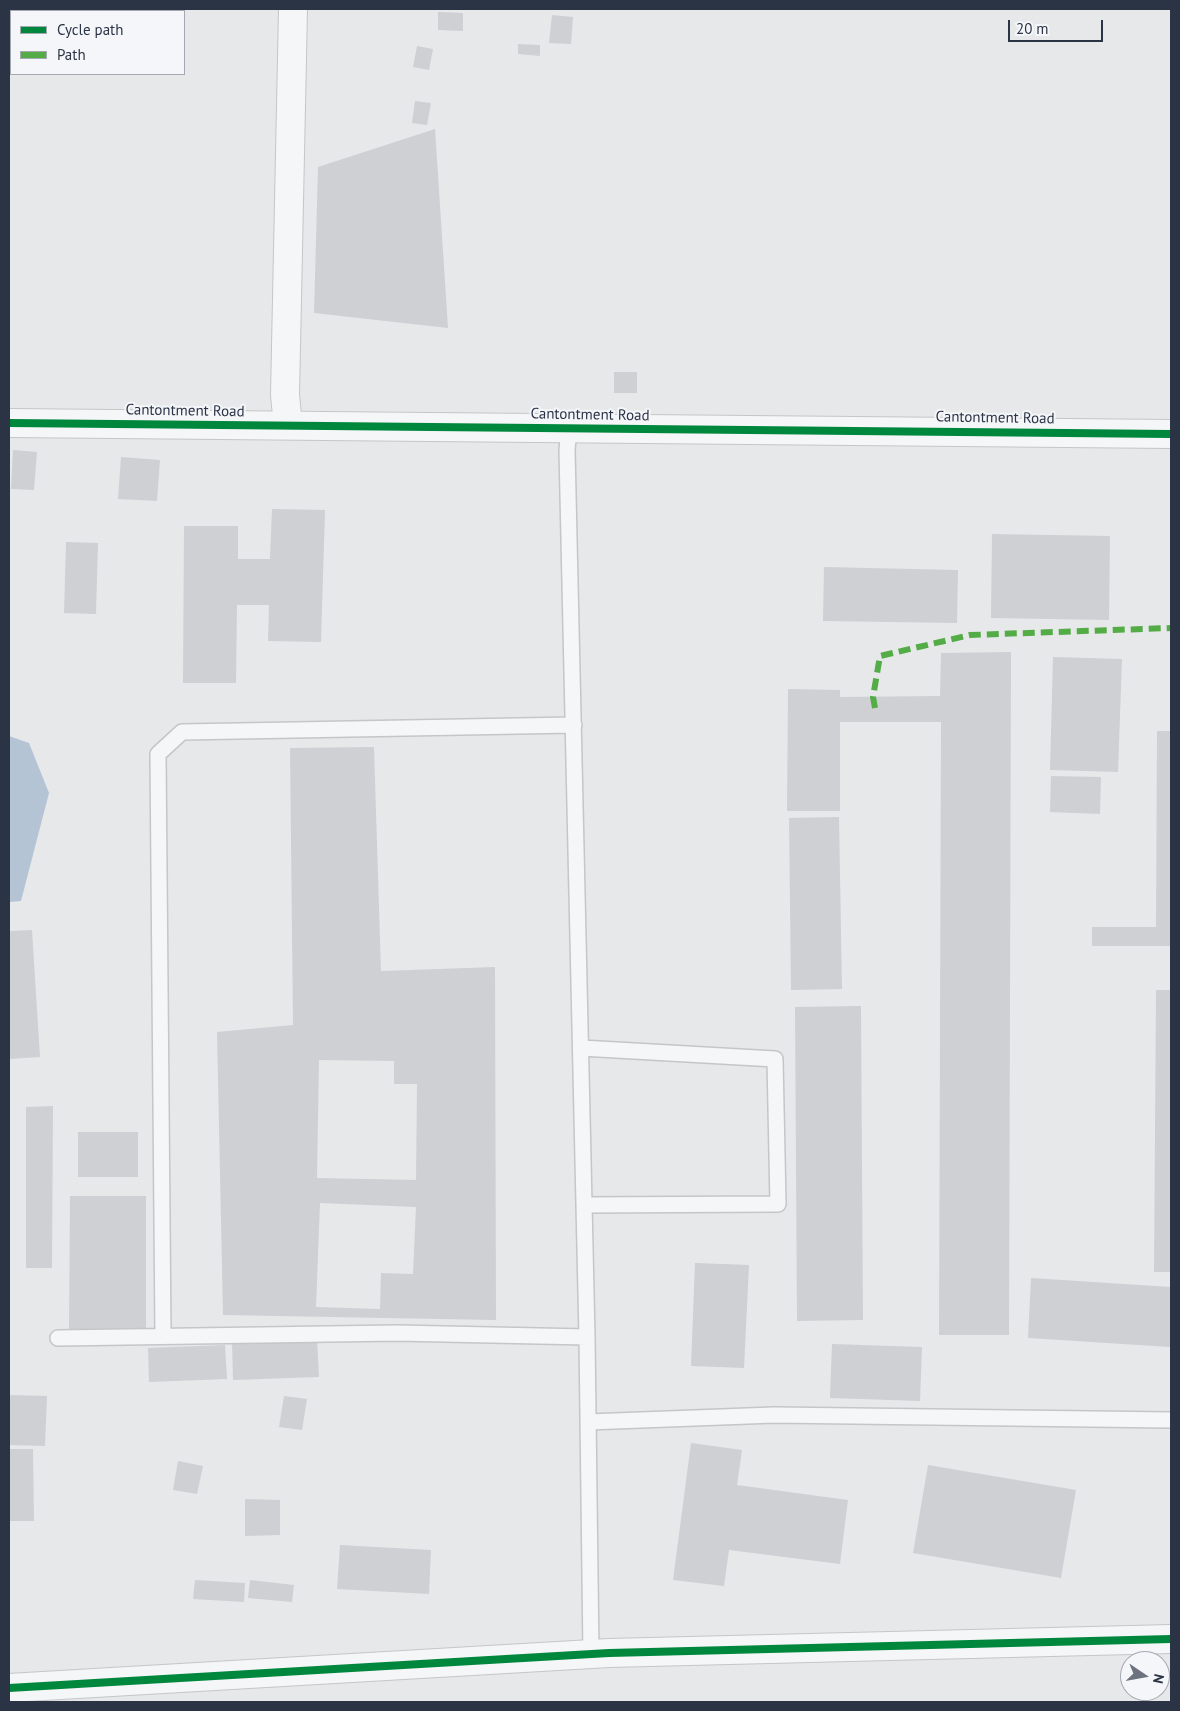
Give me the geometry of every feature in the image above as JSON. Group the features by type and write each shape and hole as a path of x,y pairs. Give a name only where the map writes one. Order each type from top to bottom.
{"street":[{"path":"288,425 286,395 293,9"},
{"name":"Cantontment Road","path":"9,423 1171,434"},
{"path":"9,1688 56,1694 591,1654 1171,1639"}],"lane":[{"path":"570,428 566,450 581,1048 591,1654"},
{"path":"163,1336 158,754 182,732 574,725"},
{"path":"581,1048 775,1060 778,1204 584,1205"},
{"path":"58,1338 396,1333 587,1337"},
{"path":"588,1422 774,1415 1171,1420"}],"water":[{"path":"9,736 29,743 49,793 21,901 9,902"}],"building":[{"path":"438,12 463,13 463,31 438,30"},
{"path":"552,15 573,17 571,44 549,43"},
{"path":"518,44 540,45 540,56 518,54"},
{"path":"417,46 433,49 429,70 413,67"},
{"path":"415,101 431,103 427,125 412,123"},
{"path":"435,129 448,328 314,313 318,167"},
{"path":"614,372 637,372 637,393 614,393"},
{"path":"13,450 37,452 34,490 11,489"},
{"path":"121,457 160,460 157,501 118,499"},
{"path":"272,509 325,510 321,642 268,641 269,605 237,605 236,683 183,683 184,526 238,526 238,559 270,559"},
{"path":"992,534 1110,536 1109,620 991,618"},
{"path":"66,542 98,543 96,614 64,613"},
{"path":"824,567 958,570 957,623 823,621"},
{"path":"1011,652 1009,1335 939,1335 941,722 840,722 840,811 787,811 788,689 840,690 840,697 940,696 941,653"},
{"path":"1053,657 1122,659 1118,772 1050,770"},
{"path":"1157,731 1171,731 1171,946 1092,946 1092,927 1156,927"},
{"path":"374,747 381,971 495,967 496,1320 223,1315 217,1032 293,1025 290,748","holes":["319,1060 394,1061 394,1084 417,1084 416,1180 317,1178","320,1203 416,1207 413,1274 381,1273 380,1309 316,1307"]},
{"path":"1051,776 1101,777 1100,814 1050,812"},
{"path":"839,817 842,989 791,990 789,818"},
{"path":"32,930 40,1057 9,1059 9,931"},
{"path":"1156,990 1171,990 1171,1272 1154,1272"},
{"path":"861,1006 863,1320 797,1321 795,1007"},
{"path":"53,1106 52,1268 26,1268 26,1107"},
{"path":"78,1132 138,1132 138,1177 78,1177"},
{"path":"70,1196 146,1196 146,1329 69,1329"},
{"path":"695,1263 749,1265 744,1368 691,1366"},
{"path":"1031,1278 1171,1287 1170,1347 1028,1338"},
{"path":"317,1339 319,1377 233,1380 232,1342"},
{"path":"832,1344 922,1347 920,1401 830,1398"},
{"path":"225,1345 227,1379 149,1382 148,1348"},
{"path":"9,1395 47,1396 45,1446 9,1445"},
{"path":"284,1396 307,1399 302,1430 279,1427"},
{"path":"691,1443 742,1450 737,1485 848,1500 840,1564 729,1550 724,1586 673,1580"},
{"path":"9,1449 33,1449 34,1521 9,1521"},
{"path":"178,1461 203,1466 197,1494 173,1490"},
{"path":"928,1465 1076,1490 1061,1578 913,1553"},
{"path":"245,1499 280,1500 280,1535 245,1536"},
{"path":"340,1545 431,1550 429,1594 337,1589"},
{"path":"195,1580 245,1583 244,1602 193,1599"},
{"path":"250,1580 294,1585 292,1602 248,1598"}],"marked path":[{"path":"875,708 873,697 880,656 970,635 1171,628"}],"cycle path":[{"path":"9,423 1171,434"},
{"path":"9,1688 609,1653 1171,1639"}]}
